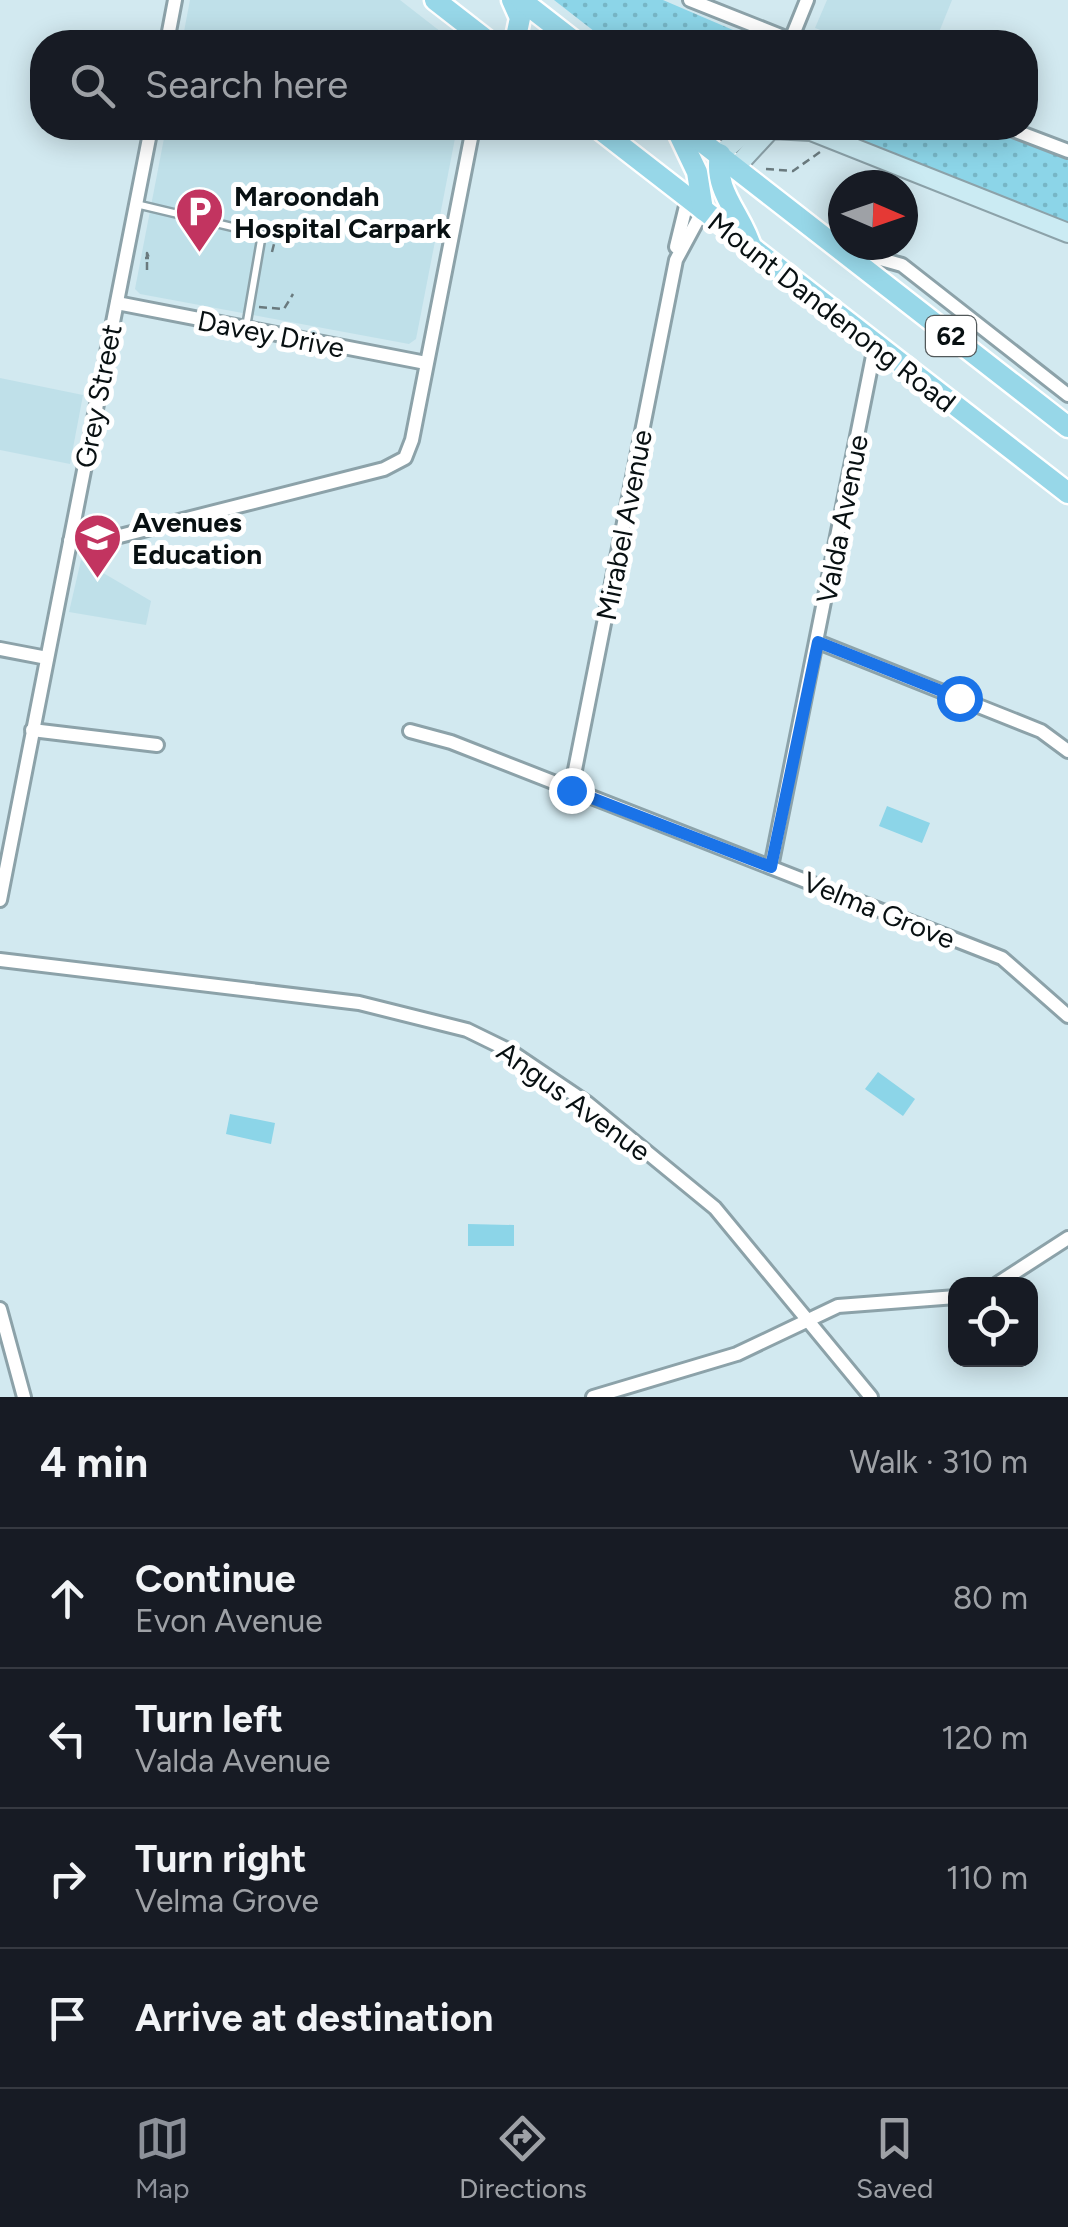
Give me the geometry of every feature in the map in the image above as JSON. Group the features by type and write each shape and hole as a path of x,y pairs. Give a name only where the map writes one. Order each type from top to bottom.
{"main road":[{"path":"435,0 474,30"},
{"path":"512,0 521,30"},
{"path":"521,0 560,30"},
{"name":"Mount Dandenong Road","path":"617,140 703,194 752,250 1068,493"},
{"path":"684,140 703,194 748,231 752,250"},
{"name":"Mount Dandenong Road","path":"697,140 828,242"},
{"path":"703,194 728,161"},
{"name":"Mount Dandenong Road","path":"851,260 1068,427"}],"street":[{"path":"169,30 175,0"},
{"path":"690,0 768,30"},
{"path":"799,30 807,0"},
{"name":"Grey Street","path":"0,900 149,140"},
{"path":"70,542 89,544 397,464 412,440 471,140"},
{"path":"728,161 743,140"},
{"path":"728,161 755,140"},
{"path":"836,140 1068,232"},
{"path":"1038,140 1068,151"},
{"name":"Mirabel Avenue","path":"571,790 676,260 703,194"},
{"name":"Mount Dandenong Road","path":"884,260 902,265 1068,395"},
{"name":"Davey Drive","path":"117,303 426,364"},
{"name":"Valda Avenue","path":"771,867 875,346"},
{"path":"818,642 1041,731 1068,751"},
{"path":"0,649 46,658"},
{"path":"32,730 157,745"},
{"name":"Velma Grove","path":"410,731 450,742 1002,958 1068,1016"},
{"name":"Angus Avenue","path":"0,960 359,1003 467,1030 510,1051 587,1103 715,1208 871,1397"},
{"path":"1008,1277 1068,1238"},
{"path":"594,1397 736,1354 838,1306 948,1298"},
{"path":"0,1309 24,1397"}],"lane":[{"path":"136,204 262,234 246,329"}],"path":[{"path":"272,252 280,222"},
{"path":"143,258 147,270"},
{"path":"264,305 284,309 293,294"}],"shaded area":[{"path":"190,0 400,0 439,30 184,30"},
{"path":"554,0 663,0 733,30 593,30"},
{"path":"827,0 952,0 940,30 815,28"},
{"path":"164,140 455,140 416,339 409,344 140,294 135,289"},
{"path":"857,140 1020,140 1068,158 1068,223 1017,207"},
{"path":"0,378 83,395 70,464 0,450"},
{"name":"Avenues Education","path":"81,560 151,601 146,625 69,612"},
{"path":"887,806 930,823 922,843 879,826"},
{"path":"878,1072 915,1099 903,1116 865,1089"},
{"path":"230,1114 275,1123 271,1144 226,1134"},
{"path":"468,1224 514,1225 514,1246 468,1246"}],"place":[{"name":"Maroondah Hospital Carpark","path":"199,254"},
{"name":"Avenues Education","path":"97,580"}],"route":[{"path":"571,790 771,867 818,642 959,698"}]}
